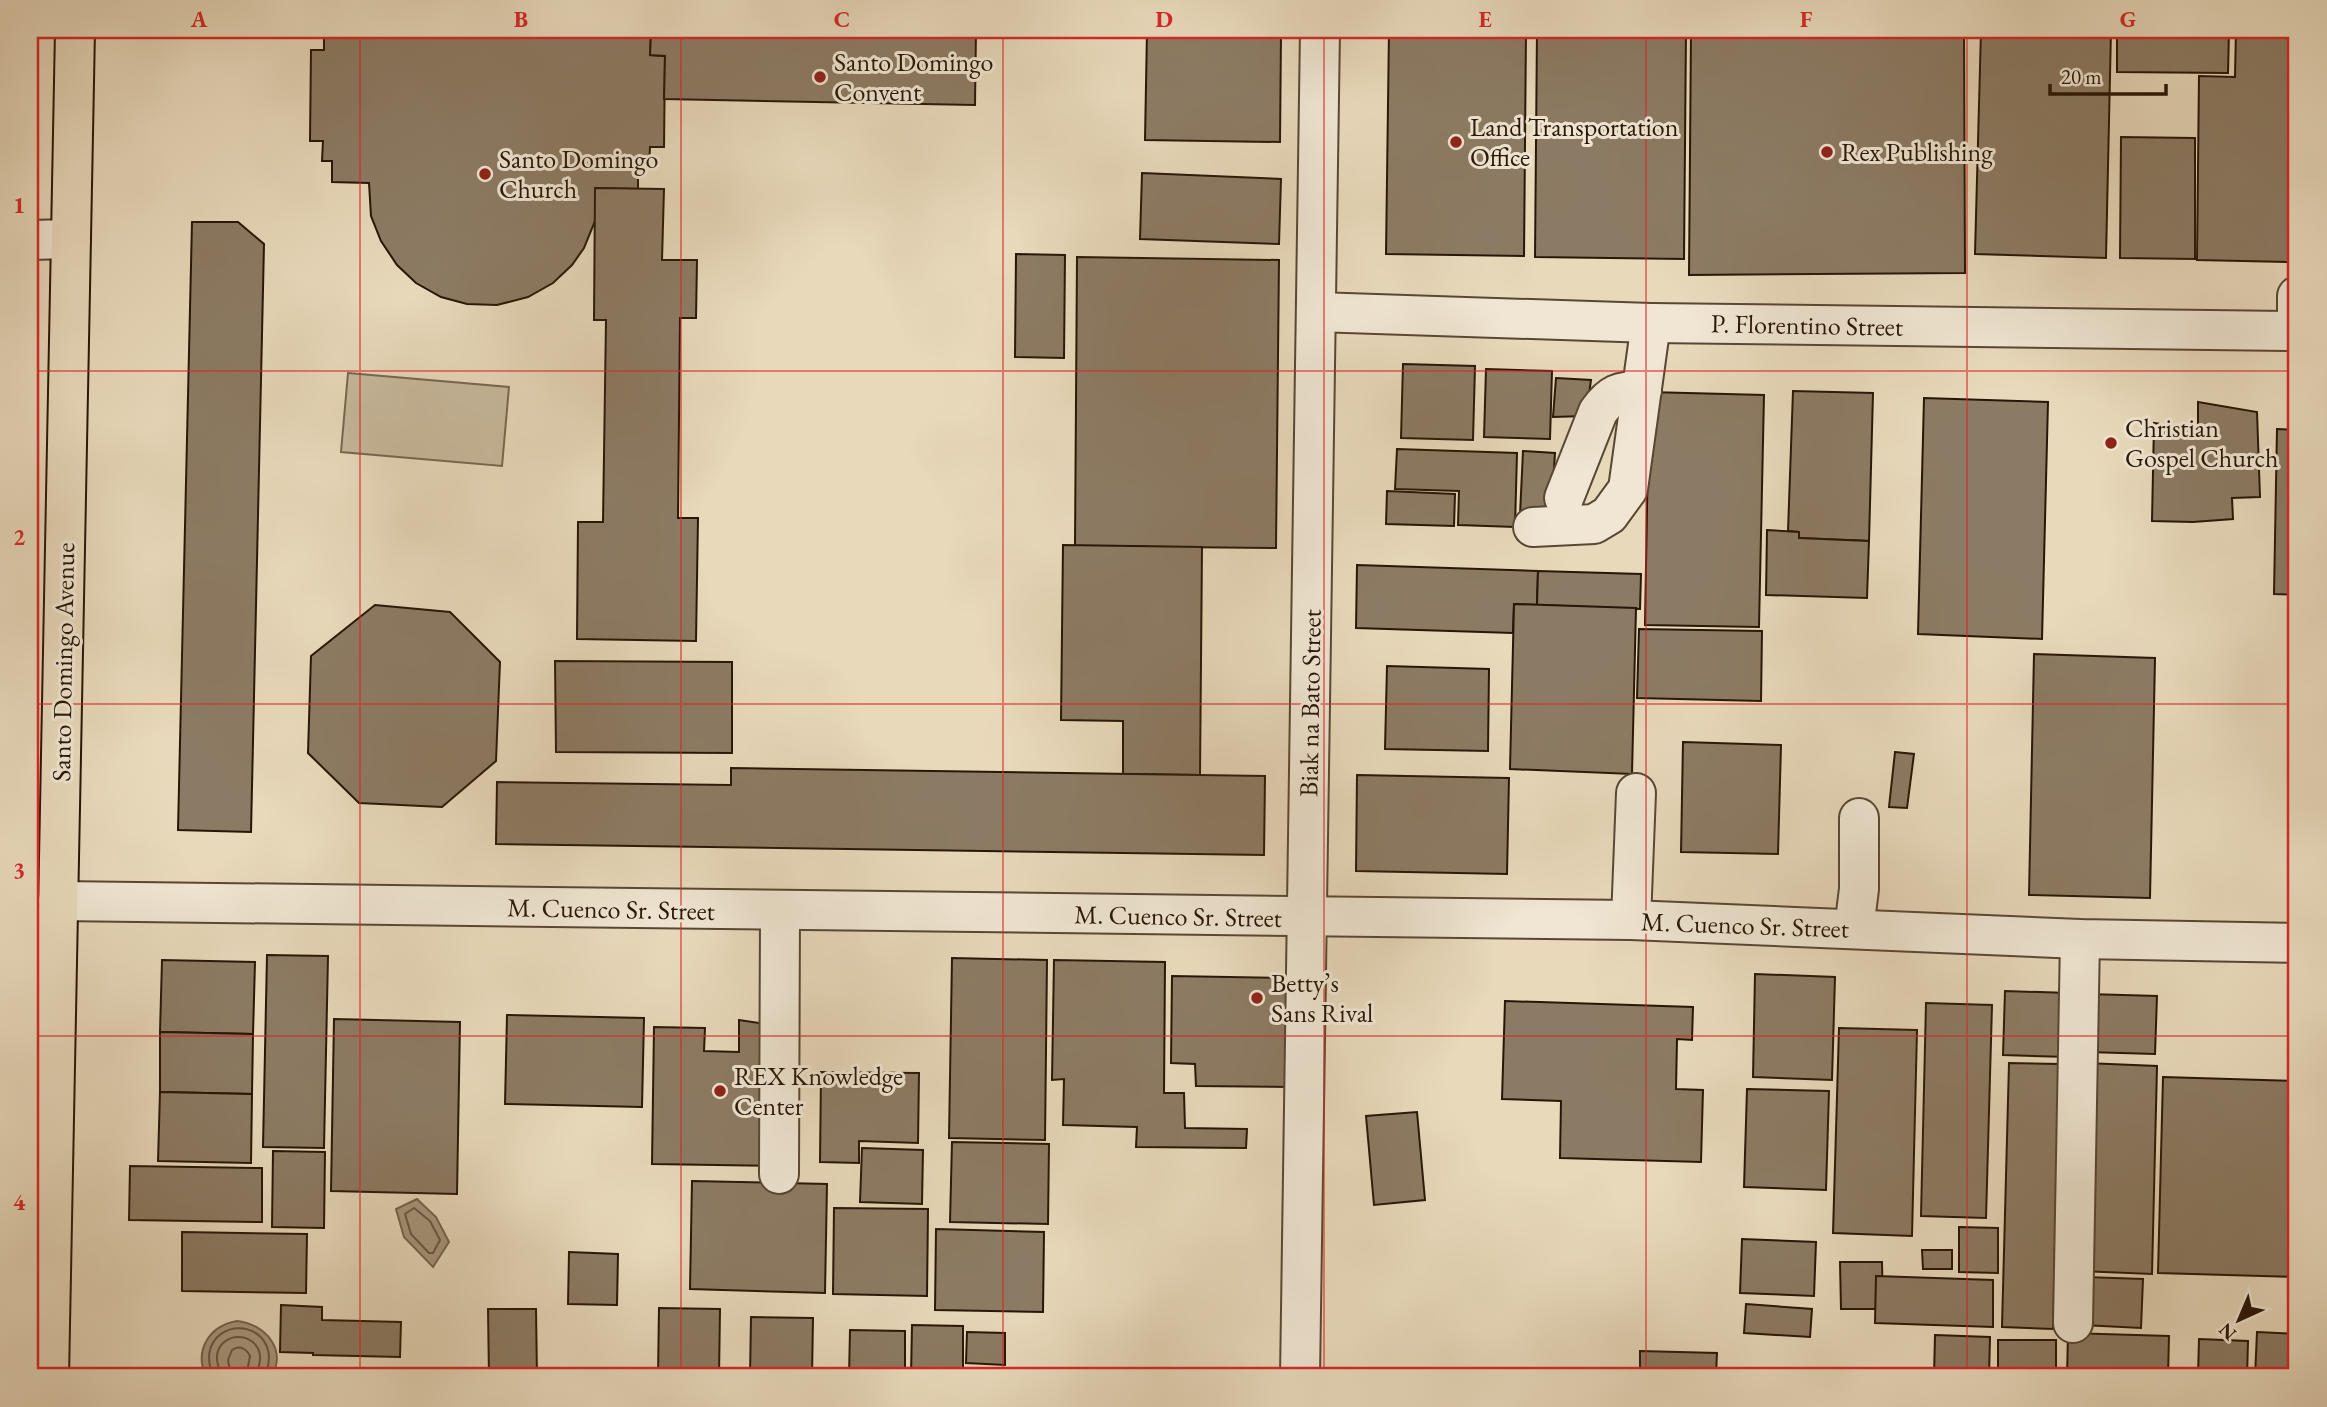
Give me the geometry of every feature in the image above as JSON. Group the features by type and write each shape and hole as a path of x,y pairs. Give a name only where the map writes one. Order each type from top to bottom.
{"main road":[{"name":"Santo Domingo Avenue","path":"49,1377 75,30"}],"street":[{"name":"Biak na Bato Street","path":"1300,1377 1320,30"},
{"path":"30,240 71,239"},
{"path":"2297,296 2297,331"},
{"name":"P. Florentino Street","path":"1316,312 1651,323 2297,331"},
{"path":"1532,527 1594,524 1618,506 1628,489 1651,323"},
{"path":"1564,498 1598,412 1619,392 1642,390"},
{"path":"1631,920 1636,793"},
{"path":"1854,929 1859,889 1859,818"},
{"name":"M. Cuenco Sr. Street","path":"58,901 1631,920 2080,939 2297,943"},
{"path":"779,1174 780,911"},
{"path":"2073,1323 2080,939"}],"shaded area":[{"path":"348,373 509,387 502,466 341,452"}],"water":[{"path":"417,1199 436,1217 449,1242 433,1267 404,1237 396,1209"},
{"path":"237,1321 257,1327 271,1340 277,1357 271,1377 206,1377 202,1358 206,1341 219,1328"}],"building":[{"name":"Santo Domingo Church","path":"324,30 640,30 640,34 651,34 650,55 665,56 664,147 650,147 649,167 638,166 638,189 595,188 595,221 584,248 572,265 553,283 528,297 497,305 467,304 441,297 416,283 397,265 381,241 371,216 369,183 332,182 332,161 322,161 323,141 310,141 311,50 324,50"},
{"name":"Santo Domingo Convent","path":"640,30 976,30 975,105 664,99 665,56 650,55 651,34 640,34"},
{"name":"Land Transportation Office","path":"1389,30 1526,30 1524,256 1386,254"},
{"path":"1537,30 1686,30 1684,259 1535,257"},
{"name":"Rex Publishing","path":"1691,30 1964,30 1965,273 1689,275"},
{"path":"1981,30 2111,30 2106,258 1975,254"},
{"path":"2117,30 2229,30 2228,73 2117,72"},
{"path":"2236,30 2292,30 2289,262 2197,260 2199,76 2235,77"},
{"path":"1147,31 1281,34 1280,142 1145,140"},
{"path":"2121,137 2195,138 2195,259 2120,258"},
{"path":"1142,173 1281,179 1279,244 1140,239"},
{"path":"595,188 664,189 662,260 697,260 696,318 680,318 678,518 698,518 696,641 577,639 578,522 603,522 606,320 594,320"},
{"path":"192,222 238,222 264,244 251,832 178,830"},
{"path":"1016,254 1065,255 1064,358 1015,357"},
{"path":"1077,257 1279,260 1276,548 1075,546"},
{"path":"1403,364 1475,366 1473,440 1401,438"},
{"path":"1486,369 1552,371 1550,439 1484,437"},
{"path":"1556,378 1591,380 1586,416 1553,417"},
{"path":"1793,391 1873,393 1869,541 1799,538 1799,532 1788,531"},
{"path":"1649,392 1764,395 1759,627 1645,625"},
{"path":"1924,398 2048,402 2042,639 1918,634"},
{"path":"2198,402 2257,412 2260,497 2232,498 2233,519 2152,521 2154,423 2198,430"},
{"path":"2277,429 2297,430 2297,595 2274,594"},
{"path":"1397,449 1517,453 1515,527 1458,525 1459,491 1395,489"},
{"path":"1523,451 1555,453 1551,518 1520,515"},
{"path":"1387,491 1455,494 1454,526 1386,524"},
{"path":"1767,530 1799,532 1799,538 1869,541 1867,598 1766,595"},
{"path":"1063,545 1202,547 1200,775 1123,774 1123,721 1061,720"},
{"path":"1357,565 1538,571 1537,605 1514,604 1513,633 1356,628"},
{"path":"1538,571 1641,574 1640,609 1537,605"},
{"path":"1514,604 1636,608 1632,774 1510,769"},
{"path":"375,605 450,612 500,662 496,761 442,807 359,803 308,753 311,656"},
{"path":"1639,629 1762,631 1761,701 1637,698"},
{"path":"2034,654 2155,658 2150,898 2029,895"},
{"path":"555,661 732,662 732,753 556,752"},
{"path":"1387,666 1489,669 1488,751 1385,749"},
{"path":"1683,742 1781,745 1778,854 1681,852"},
{"path":"1895,752 1914,754 1907,808 1889,807"},
{"path":"731,768 1265,776 1264,855 496,844 497,782 731,785"},
{"path":"1357,775 1509,778 1507,874 1356,871"},
{"path":"267,955 328,956 324,1148 263,1147"},
{"path":"952,958 1047,960 1045,1140 949,1138"},
{"path":"162,960 255,962 253,1034 160,1032"},
{"path":"1054,960 1165,962 1164,1093 1184,1093 1185,1128 1247,1129 1246,1148 1136,1147 1137,1127 1063,1125 1064,1079 1052,1080"},
{"path":"1755,974 1835,977 1832,1080 1753,1077"},
{"path":"1172,976 1293,978 1292,1087 1196,1086 1195,1064 1171,1063"},
{"path":"2005,991 2069,993 2068,1057 2003,1055"},
{"path":"2088,994 2157,996 2155,1054 2087,1052"},
{"path":"1505,1001 1693,1007 1692,1040 1677,1039 1676,1089 1703,1090 1701,1162 1560,1158 1561,1101 1502,1099"},
{"path":"1926,1003 1992,1005 1986,1218 1921,1216"},
{"path":"507,1015 644,1018 642,1107 505,1104"},
{"path":"334,1019 460,1022 457,1194 331,1191"},
{"path":"739,1020 772,1025 775,1166 652,1164 654,1027 705,1028 704,1051 739,1052"},
{"path":"1839,1028 1917,1030 1912,1236 1833,1233"},
{"path":"160,1032 253,1034 252,1094 160,1092"},
{"path":"2009,1063 2060,1064 2053,1329 2002,1327"},
{"path":"2085,1063 2157,1066 2152,1274 2080,1271"},
{"path":"821,1072 919,1073 918,1143 859,1141 859,1163 820,1162"},
{"path":"2163,1077 2297,1081 2297,1277 2158,1273"},
{"path":"1747,1089 1829,1091 1826,1190 1744,1187"},
{"path":"160,1092 252,1094 251,1163 158,1161"},
{"path":"1417,1112 1425,1200 1374,1205 1366,1116"},
{"path":"952,1142 1049,1144 1048,1224 950,1222"},
{"path":"862,1148 923,1150 922,1204 860,1202"},
{"path":"273,1151 325,1152 324,1228 272,1227"},
{"path":"130,1166 262,1168 262,1222 129,1220"},
{"path":"692,1181 827,1184 825,1293 690,1289"},
{"path":"834,1208 928,1209 927,1296 833,1294"},
{"path":"1959,1227 1998,1228 1998,1273 1959,1272"},
{"path":"936,1229 1044,1232 1043,1312 935,1310"},
{"path":"182,1232 307,1234 306,1293 182,1291"},
{"path":"1742,1239 1816,1242 1814,1296 1740,1293"},
{"path":"1922,1250 1952,1250 1952,1269 1923,1269"},
{"path":"569,1252 618,1254 617,1305 568,1304"},
{"path":"1840,1262 1882,1262 1883,1309 1841,1309"},
{"path":"1876,1276 1993,1280 1993,1327 1875,1323"},
{"path":"2085,1277 2143,1279 2141,1328 2083,1325"},
{"path":"1746,1304 1812,1309 1810,1337 1744,1333"},
{"path":"281,1305 322,1307 322,1320 401,1322 400,1357 280,1352"},
{"path":"659,1308 720,1309 719,1377 658,1377"},
{"path":"488,1309 536,1309 537,1377 489,1377"},
{"path":"751,1317 813,1318 812,1377 750,1377"},
{"path":"912,1325 963,1326 963,1377 911,1377"},
{"path":"850,1330 905,1331 905,1377 849,1376"},
{"path":"967,1332 1005,1333 1005,1365 966,1363"},
{"path":"2257,1332 2297,1334 2297,1377 2255,1377"},
{"path":"2068,1333 2169,1336 2168,1377 2067,1377"},
{"path":"1935,1335 1990,1337 1989,1377 1934,1377"},
{"path":"2199,1339 2248,1341 2247,1377 2198,1377"},
{"path":"1998,1340 2056,1340 2056,1377 1998,1377"},
{"path":"1640,1351 1717,1353 1716,1374 1734,1375 1503,1377 1503,1368 1640,1372"}],"place":[{"name":"Santo Domingo Convent","path":"820,77"},
{"name":"Land Transportation Office","path":"1456,142"},
{"name":"Rex Publishing","path":"1827,152"},
{"name":"Santo Domingo Church","path":"485,174"},
{"name":"Christian Gospel Church","path":"2111,443"},
{"name":"Betty’s Sans Rival","path":"1257,998"},
{"name":"REX Knowledge Center","path":"720,1091"}]}
